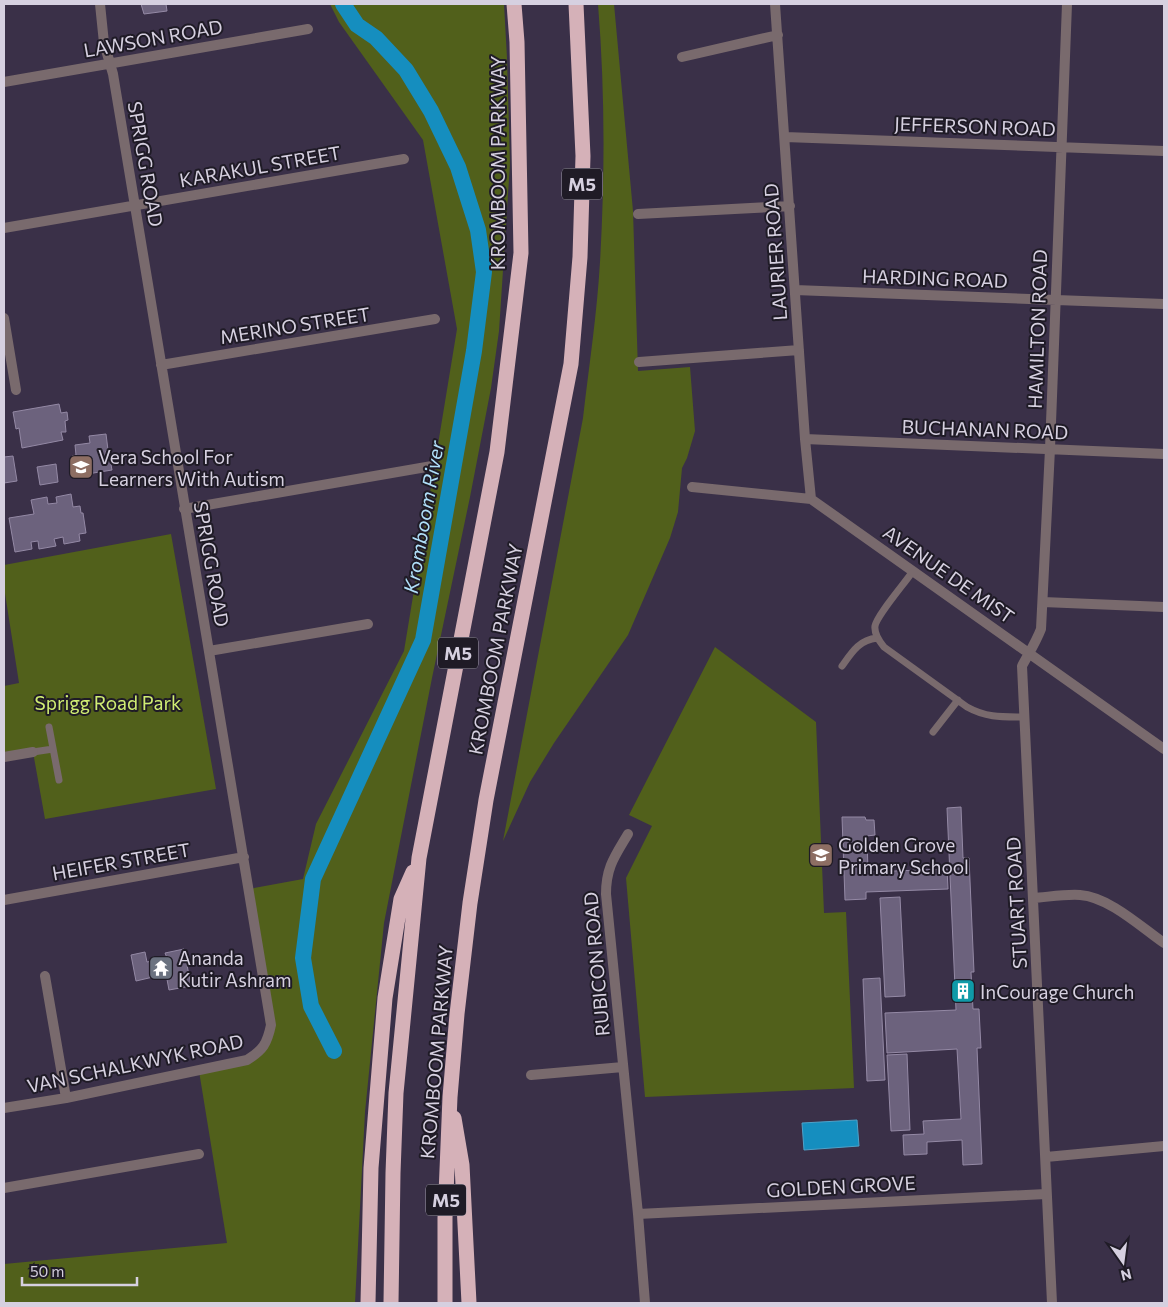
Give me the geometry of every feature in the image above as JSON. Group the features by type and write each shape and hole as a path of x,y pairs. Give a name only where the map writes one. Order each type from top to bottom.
{"highway":[{"name":"KROMBOOM PARKWAY","path":"391,1303 396,1101 419,858 497,452 521,253 517,42 514,4"},
{"name":"KROMBOOM PARKWAY","path":"444,1303 450,1097 461,975 471,894 486,800 571,364 580,257 583,156 576,4"},
{"path":"368,1303 370,1168 385,998 401,899 419,858"},
{"path":"450,1097 462,1165 469,1303"}],"street":[{"name":"SPRIGG ROAD","path":"100,4 104,43 110,64 135,206 184,509 244,858 271,1026 268,1040"},
{"name":"LAURIER ROAD","path":"776,4 794,290 811,498"},
{"name":"HAMILTON ROAD","path":"1029,652 1036,643 1041,629 1043,602 1067,4"},
{"name":"LAWSON ROAD","path":"4,82 308,28"},
{"path":"682,57 778,35"},
{"name":"JEFFERSON ROAD","path":"785,137 1164,151"},
{"name":"KARAKUL STREET","path":"4,228 404,159"},
{"path":"638,214 790,206"},
{"name":"HARDING ROAD","path":"794,290 1164,304"},
{"path":"4,318 16,390"},
{"name":"MERINO STREET","path":"161,365 436,319"},
{"path":"639,362 799,350"},
{"name":"BUCHANAN ROAD","path":"805,439 1164,454"},
{"path":"184,509 432,466"},
{"name":"AVENUE DE MIST","path":"692,487 811,498 1164,749"},
{"path":"1043,602 1164,607"},
{"path":"209,651 368,624"},
{"name":"STUART ROAD","path":"1029,652 1022,666 1052,1303"},
{"path":"4,757 32,752"},
{"name":"RUBICON ROAD","path":"628,834 610,865 606,878 645,1303"},
{"name":"HEIFER STREET","path":"4,900 244,858"},
{"path":"1033,898 1080,895 1094,898 1109,904 1164,943"},
{"path":"45,976 66,1098"},
{"name":"VAN SCHALKWYK ROAD","path":"4,1108 66,1098 247,1060 260,1052 268,1040"},
{"path":"531,1075 623,1067"},
{"path":"1046,1157 1164,1146"},
{"path":"4,1188 199,1154"},
{"name":"GOLDEN GROVE","path":"638,1214 1046,1194"}],"lane":[{"path":"913,570 904,586 878,618 875,628 877,638 884,647 958,700 981,714 997,717 1024,717"},
{"path":"842,666 859,644 868,639 877,638"},
{"path":"933,732 958,700"},
{"path":"49,727 59,780"},
{"path":"32,752 53,749"}],"green space":[{"path":"330,4 504,4 510,164 499,331 491,388 384,923 365,1112 355,1303 4,1303 4,1264 227,1243 199,1071 247,1060 268,1040 249,889 303,879 316,824 404,651 457,329 423,140 339,22"},
{"path":"598,4 614,4 633,211 638,371 690,367 695,431 682,468 678,512 670,538 628,635 554,743 530,782 503,841 583,418 595,320 603,198 603,101"},
{"name":"Sprigg Road Park","path":"171,534 216,789 45,819 33,752 4,757 4,686 19,683 4,587 4,565"},
{"path":"715,647 816,722 824,913 846,912 854,1088 645,1097 626,878 652,826 629,815"}],"water":[{"path":"857,1120 859,1146 804,1150 802,1123"}],"building":[{"path":"141,4 166,4 167,11 144,14"},
{"path":"59,404 61,413 67,412 68,420 65,421 66,432 61,432 63,440 22,448 19,428 16,429 13,412"},
{"path":"106,434 108,450 106,454 109,454 112,470 75,476 72,456 76,455 75,445 90,443 89,436"},
{"path":"13,456 17,481 4,483 4,457"},
{"path":"56,464 58,482 40,485 37,467"},
{"path":"71,494 73,507 80,506 81,513 83,513 86,533 79,534 80,541 64,544 63,537 54,539 56,546 39,549 38,541 31,542 32,549 15,552 9,518 34,514 31,500 47,497 48,504 57,503 56,497"},
{"name":"InCourage Church","path":"961,807 963,858 969,858 974,972 971,972 973,1009 979,1009 981,1048 977,1048 982,1164 963,1165 962,1140 927,1142 927,1154 904,1155 903,1135 924,1134 923,1121 961,1119 957,1049 887,1053 885,1013 956,1010 947,808"},
{"path":"842,817 865,817 866,820 874,820 875,835 867,836 868,872 947,869 948,889 866,892 866,899 845,900"},
{"path":"900,897 905,996 885,997 880,898"},
{"name":"Ananda Kutir Ashram","path":"184,949 191,986 169,990 166,974 136,981 131,955 145,952 147,962 167,958 165,953"},
{"path":"880,978 885,1080 867,1081 863,979"},
{"path":"907,1054 910,1130 891,1131 887,1055"}],"waterway":[{"name":"Kromboom River","path":"334,1051 311,1006 303,958 313,879 423,640 474,351 484,272 478,230 458,167 431,111 406,70 376,38 357,25 343,4"}],"place":[{"name":"Vera School For Learners With Autism","path":"81,467"},
{"name":"Golden Grove Primary School","path":"821,855"},
{"name":"Ananda Kutir Ashram","path":"161,968"},
{"name":"InCourage Church","path":"963,991"}]}
